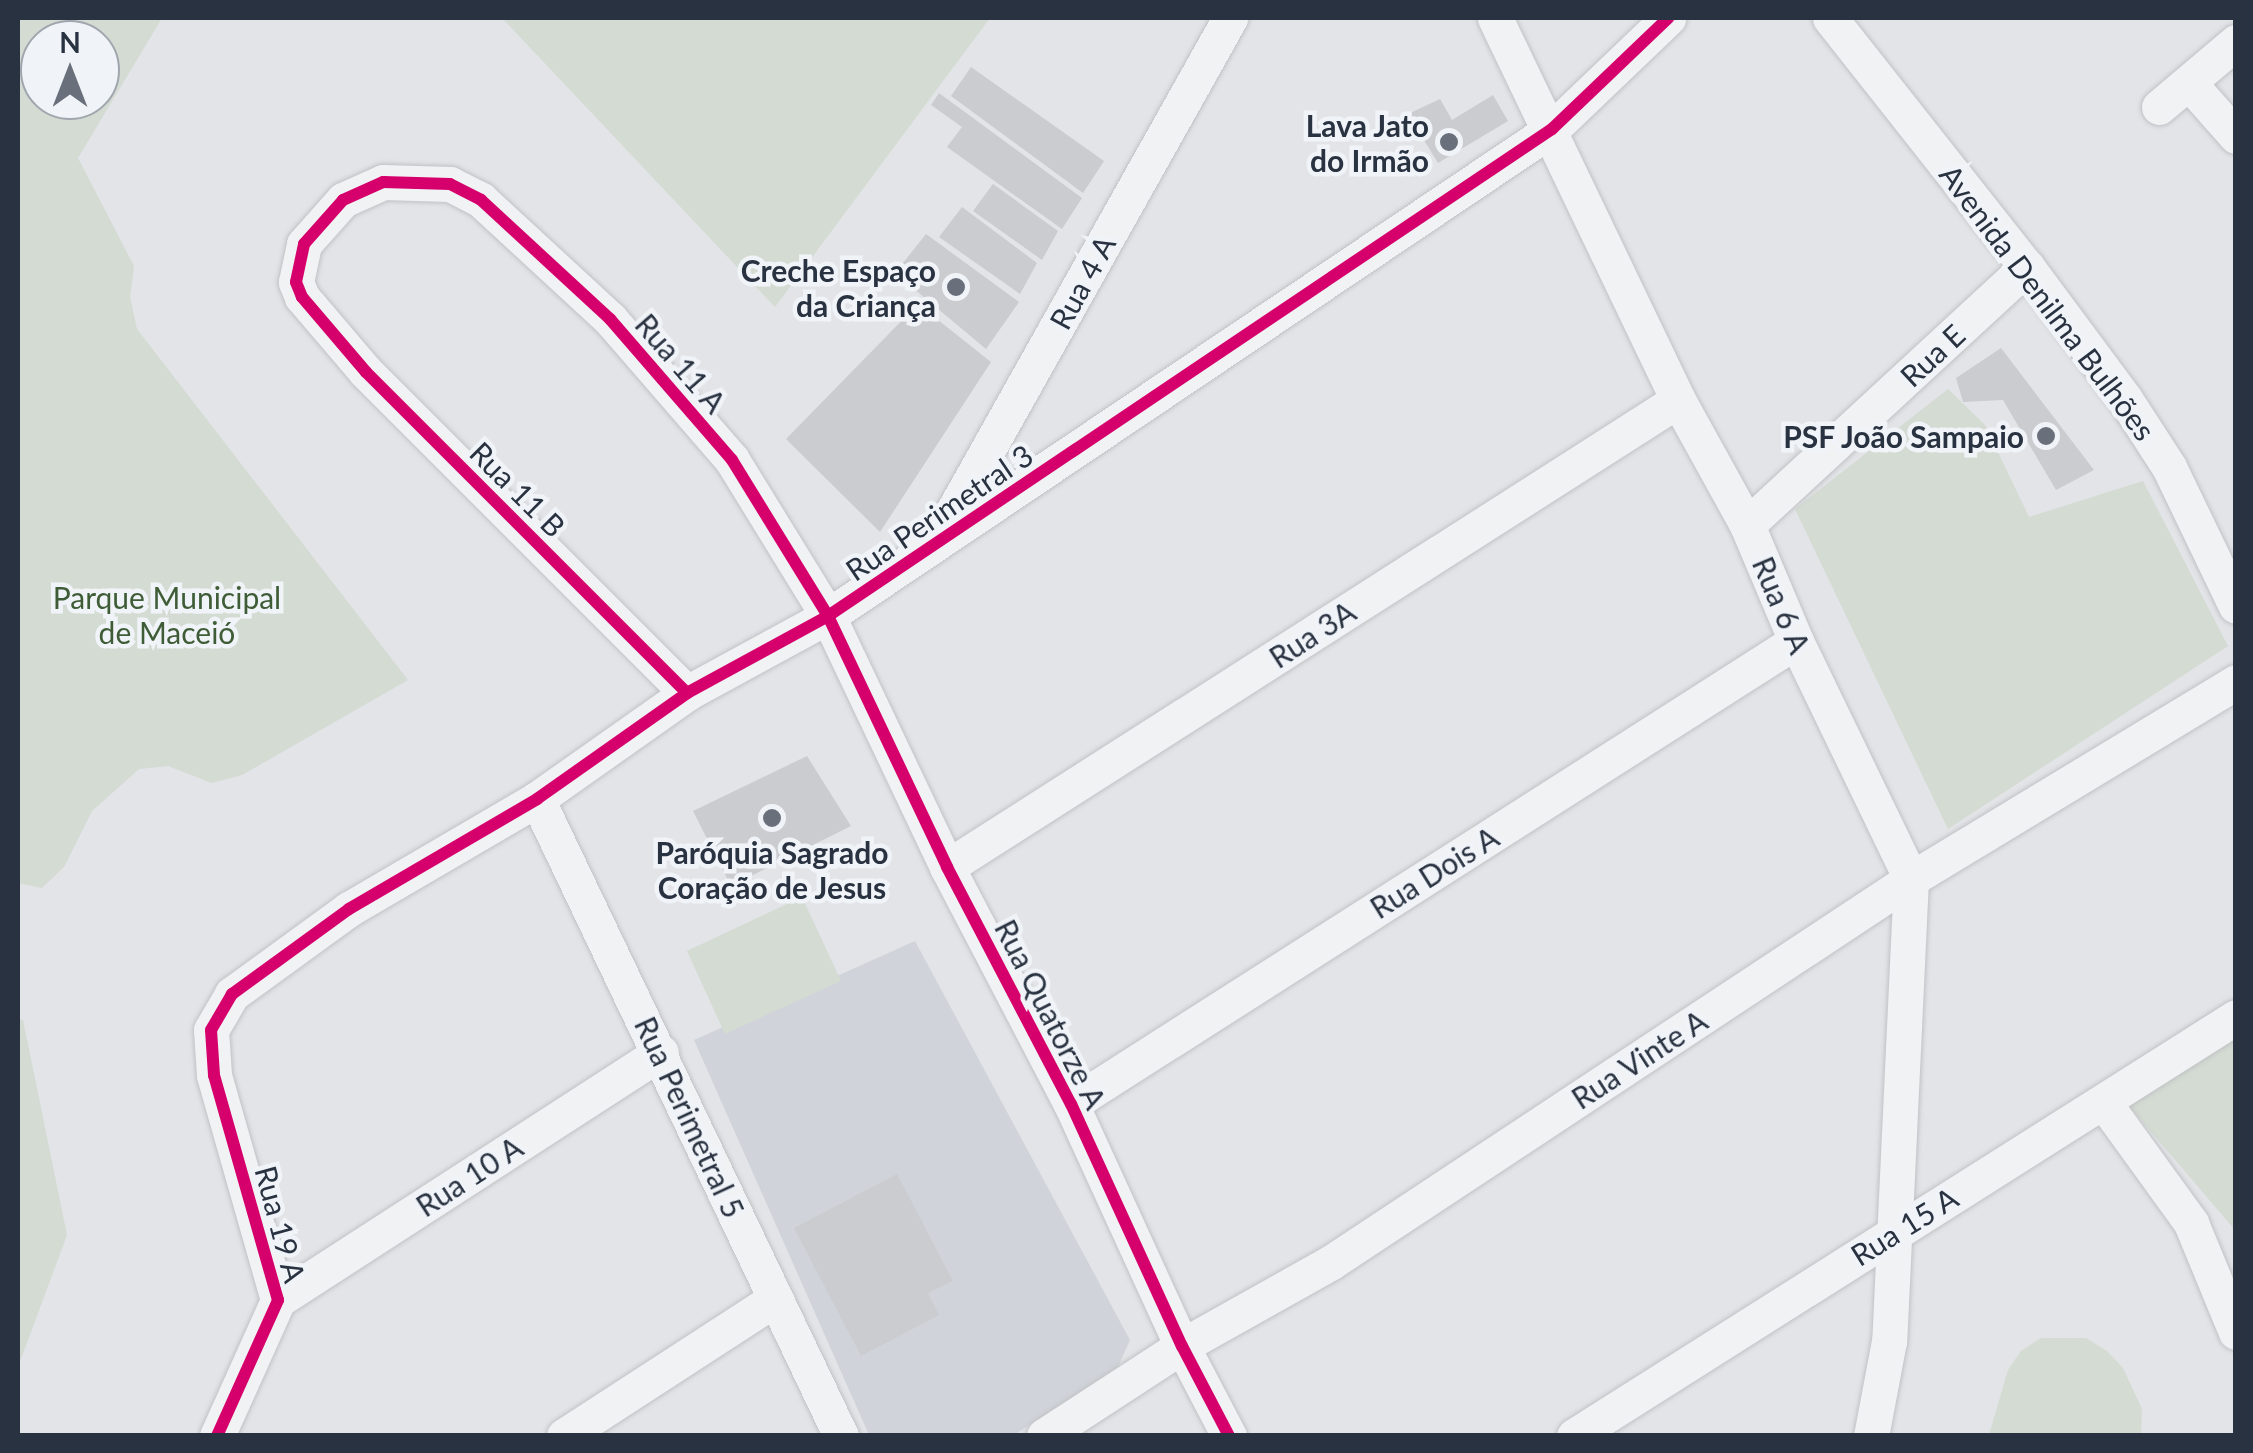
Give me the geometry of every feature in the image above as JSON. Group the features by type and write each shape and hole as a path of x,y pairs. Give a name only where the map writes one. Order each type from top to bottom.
{"street":[{"name":"Rua 4 A","path":"933,546 1230,18"},
{"name":"Rua 6 A","path":"1495,18 1552,130 1678,400 1748,525 1796,642 1911,879 1889,1341 1871,1436"},
{"name":"Rua Perimetral 3","path":"214,1076 211,1030 232,994 349,909 537,799 687,693 828,616 1552,130 1668,18"},
{"name":"Avenida Denilma Bulhões","path":"1830,18 2028,267 2169,467 2236,606"},
{"path":"2160,107 2236,42"},
{"path":"2188,83 2236,136"},
{"name":"Rua 11 B","path":"450,184 383,182 343,200 304,244 296,282 318,318 366,372 687,693"},
{"name":"Rua 11 A","path":"450,184 482,200 610,319 732,460 828,616"},
{"name":"Rua E","path":"1748,525 2028,267"},
{"name":"Rua 3A","path":"947,867 1678,400"},
{"name":"Rua Quatorze A","path":"828,616 947,867 1071,1104 1219,1432"},
{"name":"Rua Dois A","path":"1071,1104 1796,642"},
{"name":"Rua Vinte A","path":"1044,1436 1182,1346 1330,1263 1911,879 2236,682"},
{"name":"Rua Perimetral 5","path":"537,799 842,1436"},
{"name":"Rua 15 A","path":"1574,1436 2236,1018"},
{"name":"Rua 10 A","path":"278,1300 661,1052"},
{"name":"Rua 19 A","path":"214,1076 278,1300 217,1436"},
{"path":"2105,1104 2191,1224 2236,1332"},
{"path":"564,1436 775,1299"}],"shaded area":[{"path":"915,941 1130,1340 1118,1367 1014,1435 869,1435 694,1040"}],"green space":[{"name":"Parque Municipal de Maceió","path":"18,18 162,18 120,88 120,20 20,20 20,120 101,120 78,158 134,266 130,297 137,329 408,680 242,775 212,783 168,766 139,769 92,811 64,867 42,888 18,883"},
{"path":"502,18 990,18 775,307"},
{"path":"1948,389 1985,425 2029,517 2143,481 2228,646 1948,829 1795,509"},
{"path":"802,897 841,981 725,1034 687,951"},
{"path":"18,1019 23,1020 67,1235 18,1367"},
{"path":"2235,1032 2235,1230 2124,1100"},
{"path":"2041,1338 2086,1338 2107,1351 2123,1368 2142,1409 2141,1435 1989,1435 2008,1370 2021,1351"}],"building":[{"path":"971,67 1104,161 1083,193 951,96"},
{"path":"939,93 1082,198 1062,229 947,147 962,127 931,105"},
{"name":"Lava Jato do Irmão","path":"1493,95 1508,121 1438,163 1408,114 1440,99 1452,120"},
{"path":"993,184 1058,231 1042,260 973,211"},
{"path":"962,207 1037,263 1020,294 939,237"},
{"name":"Creche Espaço da Criança","path":"926,234 1019,302 986,349 895,273"},
{"path":"918,304 991,362 880,532 786,439"},
{"name":"PSF João Sampaio","path":"2001,348 2094,470 2056,490 2003,400 1963,402 1956,378"},
{"name":"Paróquia Sagrado Coração de Jesus","path":"807,756 851,826 731,886 693,811"},
{"path":"897,1174 953,1281 928,1293 939,1315 861,1356 794,1228"}],"cycle path":[{"path":"217,1436 278,1300 214,1075 211,1030 232,994 349,909 537,799 687,693 828,616 1552,129 1668,18"},
{"path":"687,693 366,372 302,297 296,282 304,244 343,200 383,182 450,184 481,200 610,319 732,460 828,616 947,867 1071,1104 1182,1346 1229,1436"}],"place":[{"name":"Lava Jato do Irmão","path":"1449,142"},
{"name":"Creche Espaço da Criança","path":"956,287"},
{"name":"PSF João Sampaio","path":"2046,436"},
{"name":"Paróquia Sagrado Coração de Jesus","path":"772,818"}]}
